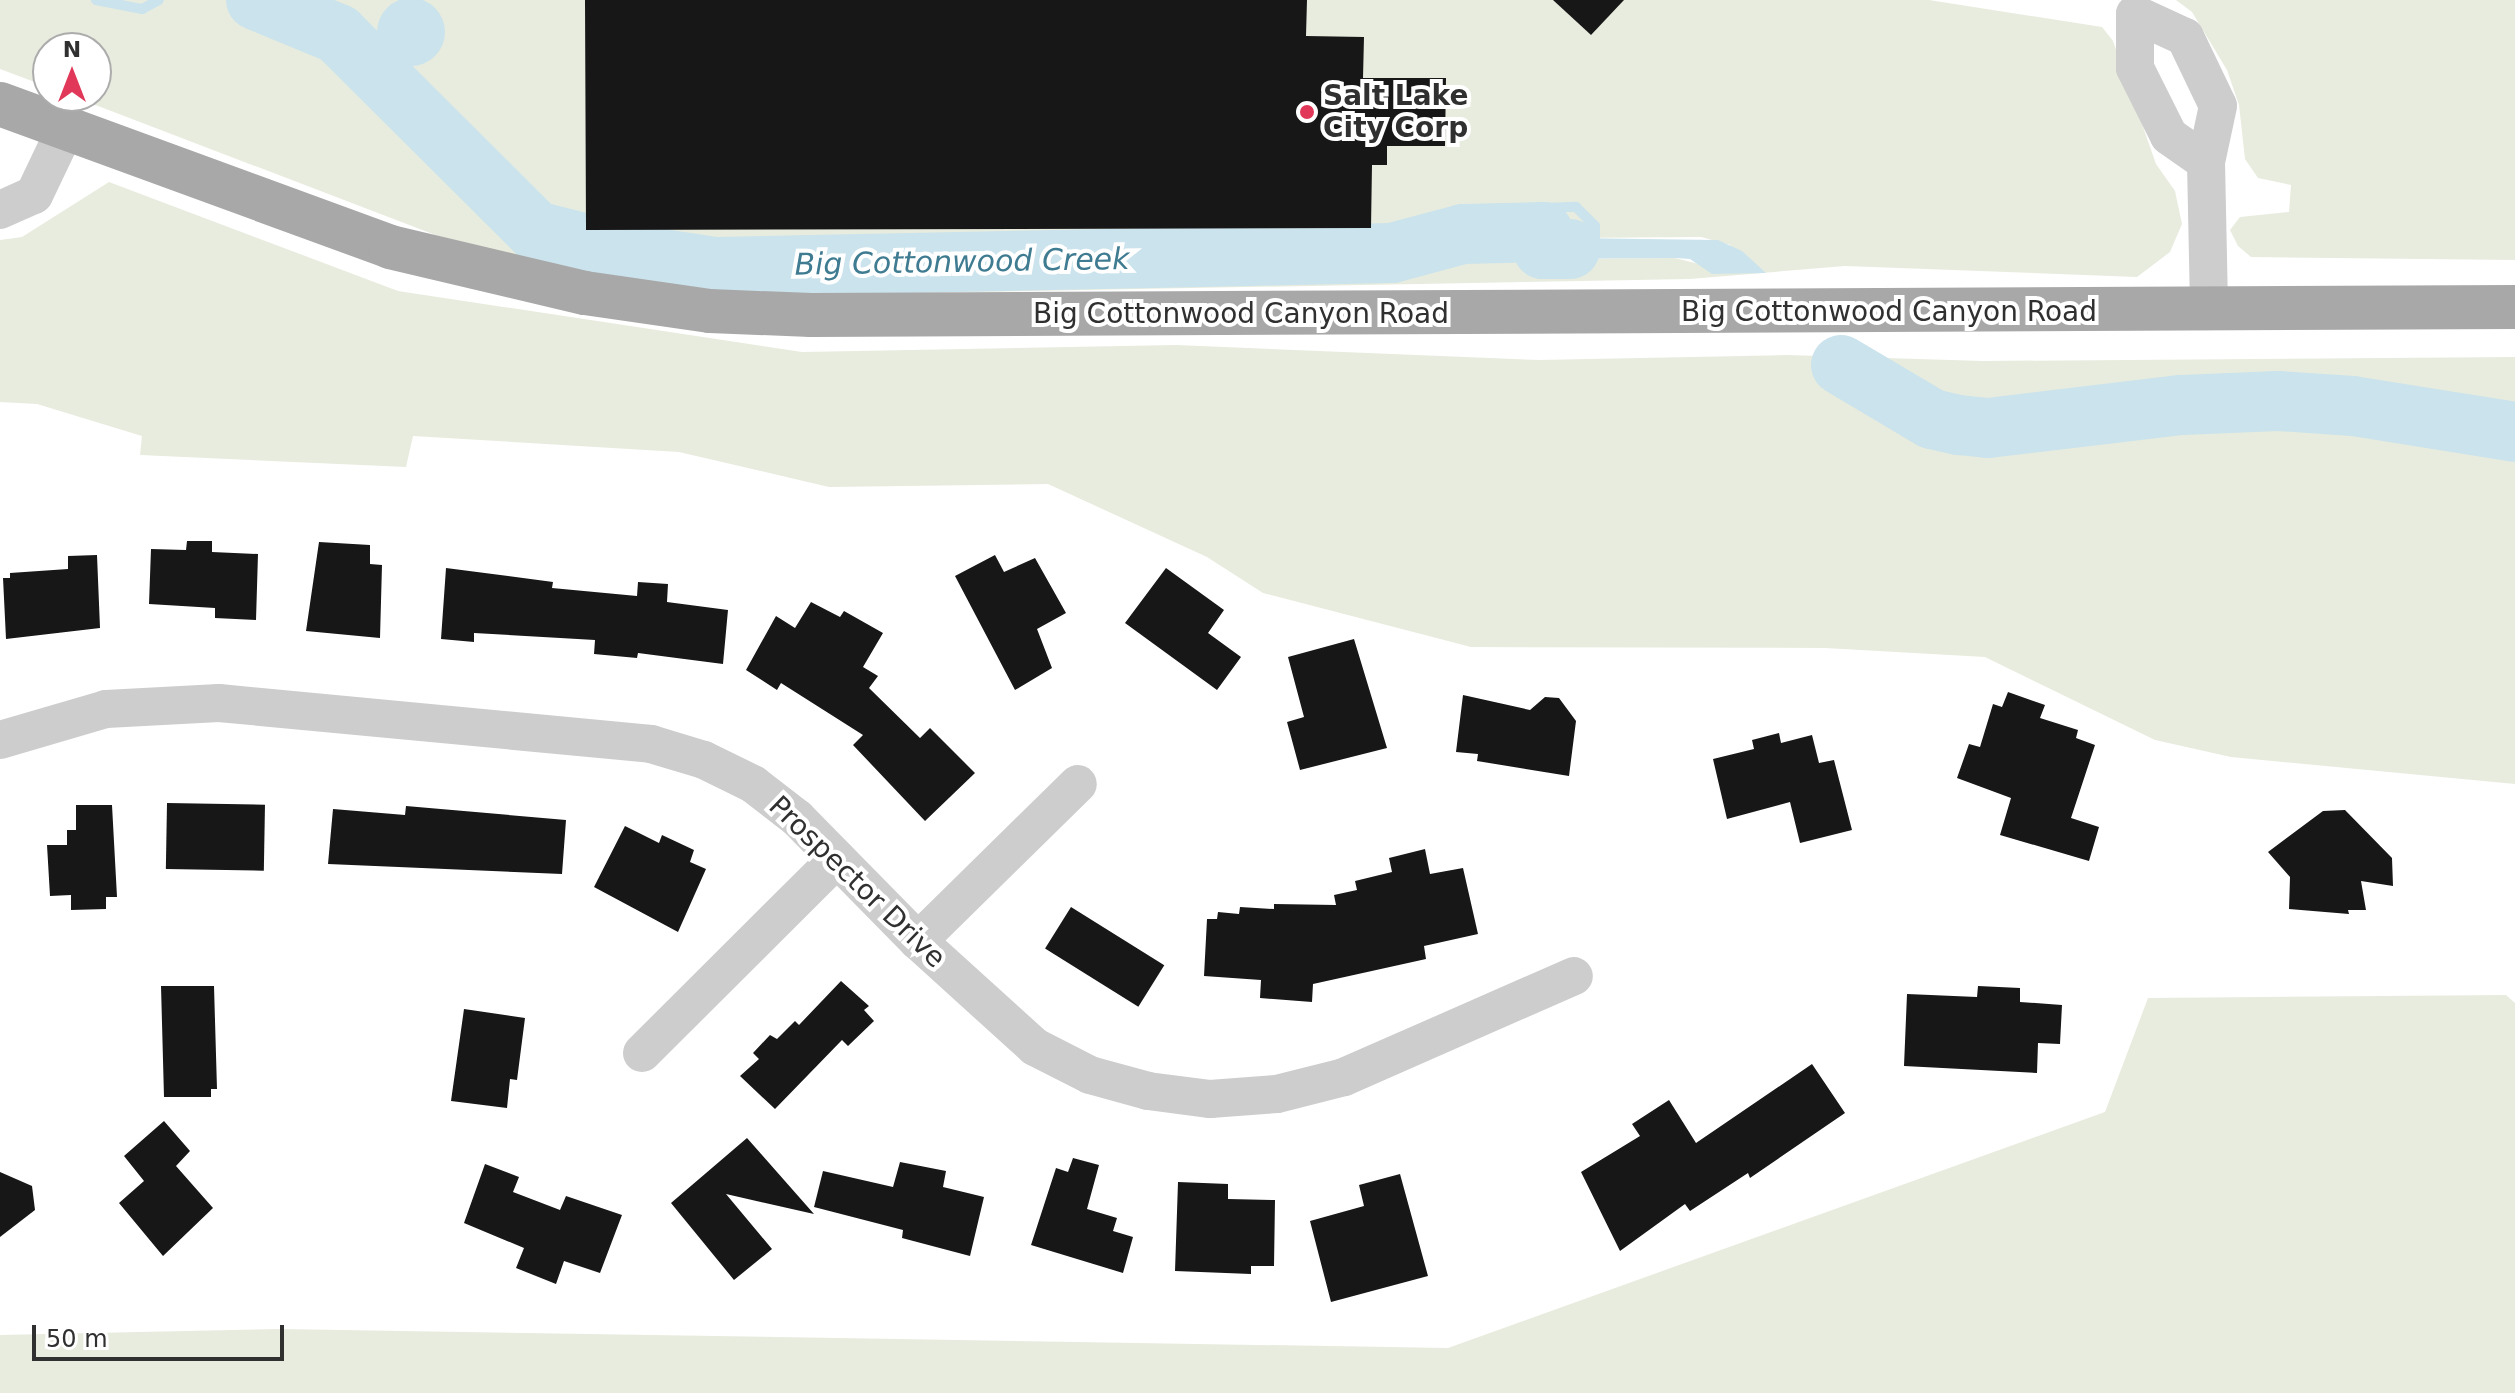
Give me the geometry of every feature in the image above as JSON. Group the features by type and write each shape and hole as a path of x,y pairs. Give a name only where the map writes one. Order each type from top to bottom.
{"main road":[{"name":"Big Cottonwood Canyon Road","path":"0,104 390,247 585,293 710,311 2209,311 2515,307"}],"street":[{"path":"2128,7 2135,68 2169,136 2206,162"},
{"path":"2128,7 2185,37 2218,106 2206,162 2209,311"},
{"path":"0,210 34,195 65,130"},
{"name":"Prospector Drive","path":"0,740 106,709 176,703 651,744 704,760 753,784 837,859 918,941 1035,1047 1090,1075 1148,1091 1210,1099 1277,1094 1344,1077 1574,976"},
{"path":"918,941 1078,784"},
{"path":"642,1053 837,859"}],"shaded area":[{"path":"0,0 1929,0 2102,27 2113,41 2156,164 2175,191 2182,224 2170,252 2137,277 1845,266 1690,279 866,294 580,272 438,236 112,111 112,32 32,32 32,81 0,69","holes":["1503,218 1522,226 1568,225 1569,238 1701,237 1731,245 1703,265 1675,258 1504,259"]},
{"path":"2176,0 2515,0 2515,260 2251,257 2238,246 2230,230 2240,217 2289,212 2291,185 2258,178 2245,159 2239,105 2227,70 2192,12"},
{"path":"109,182 398,291 802,352 1176,345 1539,360 1787,355 1983,361 2515,357 2515,784 2231,757 2155,740 1985,657 1825,648 1471,647 1263,593 1207,557 1048,484 829,487 679,452 413,436 406,467 140,455 142,436 37,404 0,402 0,240 22,237"},
{"path":"2506,995 2515,1003 2515,1393 0,1393 0,1335 280,1329 1448,1348 2105,1112 2148,998"}],"water":[{"path":"411,-2 435,8 445,32 435,56 411,66 387,56 377,32 387,8"},
{"path":"1503,217 1522,217 1522,226 1569,225 1570,238 1718,240 1742,251 1766,273 1712,274 1690,259 1676,258 1504,259"}],"building":[{"path":"585,0 1307,0 1306,36 1364,37 1363,78 1446,78 1445,146 1387,146 1387,165 1372,165 1371,228 586,230"},
{"path":"1553,0 1624,0 1591,35"},
{"path":"187,541 212,541 212,552 258,554 256,620 215,618 215,608 149,604 151,549 186,550"},
{"path":"319,542 370,545 370,564 382,565 380,638 306,631"},
{"path":"97,555 100,628 6,639 3,578 10,578 10,573 68,569 68,556"},
{"path":"995,555 1004,572 1035,558 1066,613 1037,629 1052,668 1015,690 955,576"},
{"path":"446,568 553,582 552,588 637,596 638,582 668,584 667,602 728,610 723,664 638,653 637,658 594,654 595,640 474,633 474,642 441,639"},
{"path":"1166,568 1224,610 1208,633 1241,657 1217,690 1125,623"},
{"path":"811,602 840,617 844,611 883,633 863,667 878,676 869,688 920,738 930,728 975,773 925,821 853,745 863,735 781,683 777,690 746,670 776,616 795,628"},
{"path":"1354,639 1387,748 1300,770 1287,722 1304,717 1288,657"},
{"path":"2008,692 2045,705 2040,718 2078,730 2076,738 2095,745 2071,818 2099,827 2089,861 2000,835 2011,798 1957,778 1969,744 1980,747 1993,704 2002,707"},
{"path":"1463,695 1530,710 1545,697 1559,698 1576,721 1569,776 1477,761 1478,754 1456,752"},
{"path":"1779,733 1781,743 1812,735 1819,763 1834,760 1852,830 1800,843 1790,802 1727,819 1713,759 1754,749 1752,740"},
{"path":"167,803 265,805 264,871 166,869"},
{"path":"76,805 112,805 117,897 106,897 106,909 71,910 71,895 50,896 47,845 67,845 67,830 76,830"},
{"path":"406,806 566,820 562,874 328,864 333,809 405,815"},
{"path":"2345,810 2392,858 2393,886 2361,881 2366,910 2348,910 2349,914 2289,909 2290,877 2268,852 2323,811"},
{"path":"625,826 659,843 662,835 694,850 690,862 706,869 678,932 594,887"},
{"path":"1425,849 1430,874 1463,868 1478,934 1424,946 1426,959 1313,984 1312,1002 1260,998 1261,980 1204,976 1207,919 1217,919 1218,912 1239,914 1240,907 1274,909 1274,904 1336,905 1334,895 1357,890 1355,881 1392,872 1389,858"},
{"path":"1071,907 1164,965 1138,1007 1045,949"},
{"path":"841,981 869,1006 864,1010 874,1021 848,1046 842,1040 775,1109 740,1076 759,1059 753,1053 770,1035 777,1039 795,1021 799,1025"},
{"path":"161,986 214,986 217,1089 211,1089 211,1097 164,1097"},
{"path":"1978,986 2020,988 2020,1002 2062,1005 2060,1044 2038,1043 2037,1073 1904,1066 1907,994 1977,997"},
{"path":"464,1009 525,1018 517,1080 510,1079 507,1108 451,1101"},
{"path":"1812,1064 1845,1113 1750,1178 1748,1173 1690,1211 1685,1204 1620,1251 1581,1172 1640,1136 1632,1124 1669,1100 1696,1143"},
{"path":"164,1121 190,1151 176,1166 213,1208 163,1256 119,1203 144,1181 124,1156"},
{"path":"747,1138 814,1214 726,1194 772,1249 734,1280 671,1203"},
{"path":"1073,1158 1099,1165 1087,1209 1117,1218 1113,1231 1133,1237 1123,1273 1031,1245 1056,1168 1068,1172"},
{"path":"900,1162 946,1171 943,1187 984,1197 970,1256 902,1238 903,1230 814,1207 823,1171 893,1187"},
{"path":"485,1164 519,1177 513,1192 560,1210 566,1196 622,1215 600,1273 564,1261 556,1284 516,1268 524,1248 464,1223"},
{"path":"0,1172 32,1186 35,1210 0,1237"},
{"path":"1400,1174 1428,1276 1331,1302 1310,1221 1364,1206 1359,1185"},
{"path":"1178,1182 1228,1184 1228,1199 1275,1200 1274,1266 1251,1266 1251,1274 1175,1271"}],"waterway":[{"path":"96,0 142,9 159,0"},
{"name":"Big Cottonwood Creek","path":"256,0 338,34 536,231 623,253 716,267 1392,253 1463,234 1543,232 1543,249 1570,249"},
{"path":"1542,208 1576,207 1595,226 1595,248"},
{"path":"1460,234 1502,210 1542,208 1543,232"},
{"path":"1392,253 1517,250"},
{"name":"Big Cottonwood Creek","path":"1841,365 1932,419 1988,428 2182,405 2278,401 2353,406 2515,432"}],"place":[{"name":"Salt Lake City Corp","path":"1307,112"}]}
